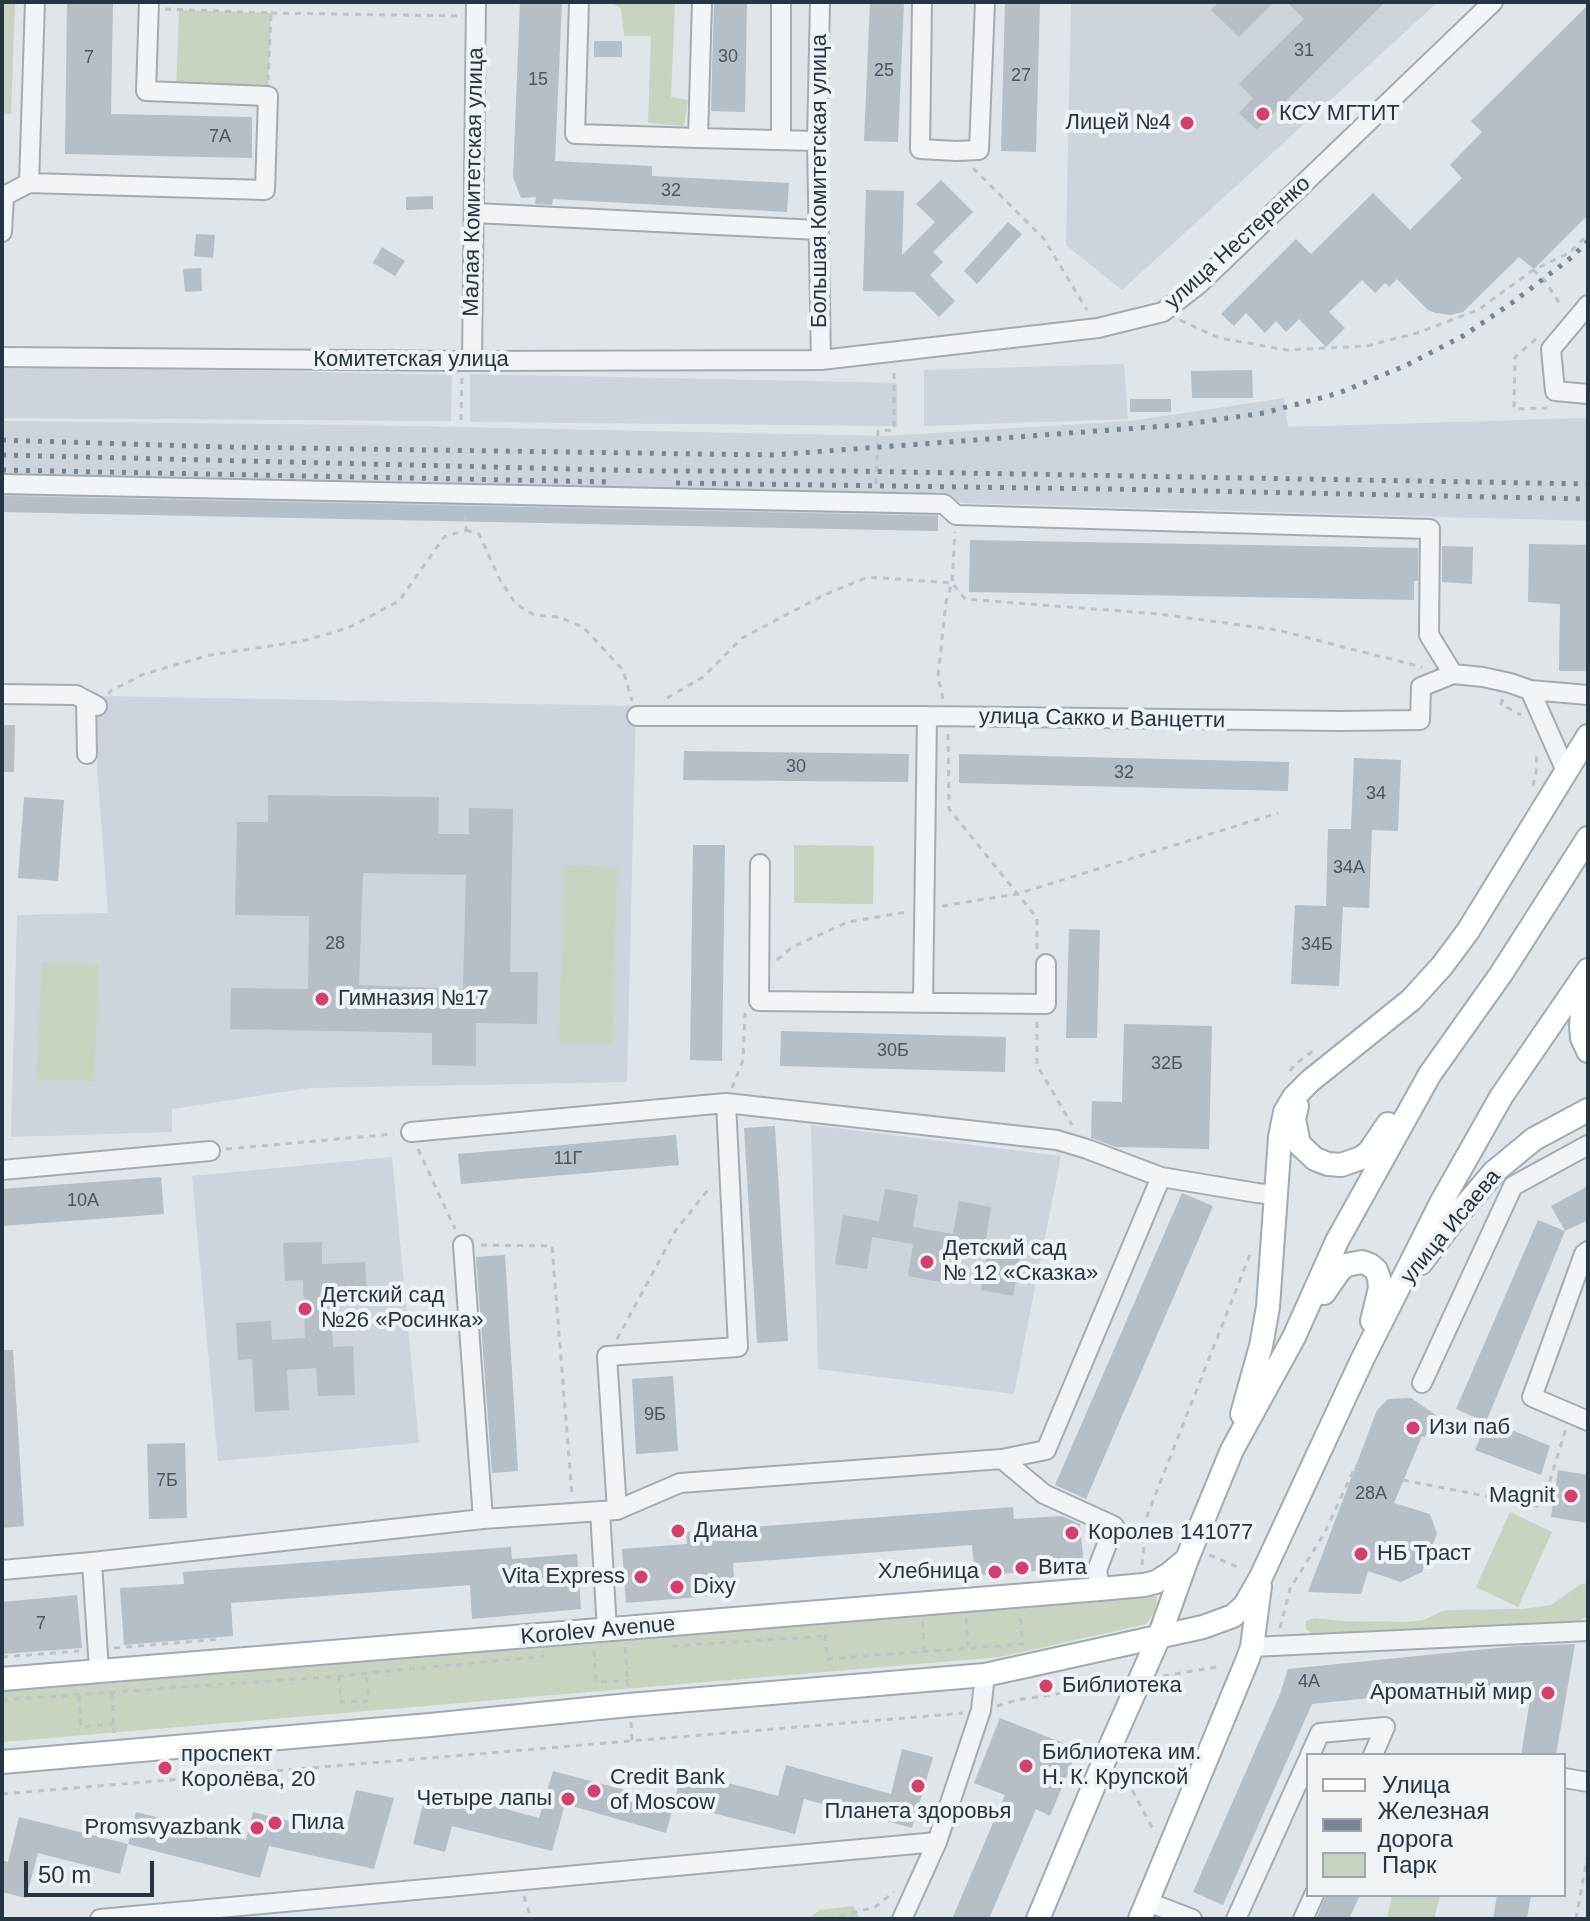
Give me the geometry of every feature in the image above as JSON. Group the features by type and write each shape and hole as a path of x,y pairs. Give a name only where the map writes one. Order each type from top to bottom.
{"main road":[{"path":"1294,1083 1320,1072 1411,1000 1442,966 1468,931 1588,736"},
{"path":"1038,1919 1159,1637 1232,1450 1294,1337 1337,1241 1430,1074 1514,953 1588,838"},
{"path":"2,1762 985,1675 1203,1627 1233,1616 1245,1605 1261,1577 1362,1360 1441,1203 1501,1097 1588,970"},
{"path":"1588,997 1581,1026 1588,1051"},
{"path":"1294,1083 1294,1119 1299,1144 1315,1159 1341,1165 1369,1152 1401,1106 1430,1074"},
{"path":"1232,1450 1261,1346 1268,1307 1280,1137 1285,1112 1294,1097 1294,1083"},
{"name":"улица Исаева","path":"1395,1295 1494,1172 1534,1139 1588,1110"},
{"path":"1294,1337 1340,1270 1346,1265 1362,1262 1376,1270 1380,1288 1362,1360"},
{"name":"Korolev Avenue","path":"2,1679 107,1678 615,1629 1100,1589 1156,1582 1187,1559"},
{"path":"1144,1910 1250,1654 1261,1577"}],"street":[{"path":"29,183 35,2"},
{"path":"579,2 575,134 817,141"},
{"path":"698,138 702,2"},
{"path":"781,2 781,140"},
{"name":"Большая Комитетская улица","path":"820,2 817,141 821,360"},
{"path":"922,2 920,149 956,151 979,150 985,2"},
{"name":"улица Нестеренко","path":"821,360 1098,328 1163,312 1199,284 1493,2"},
{"path":"2,232 4,196 29,183 265,190 268,96 146,91 148,5"},
{"name":"Малая Комитетская улица","path":"467,366 475,213 476,9"},
{"path":"475,213 818,230"},
{"path":"1588,305 1551,349 1555,391 1588,394"},
{"name":"Комитетская улица","path":"2,357 467,366 821,360"},
{"path":"2,484 944,504 956,515 1430,529 1429,635 1453,674 1483,677 1530,690 1588,695"},
{"name":"улица Сакко и Ванцетти","path":"637,716 1420,720 1421,687 1453,674"},
{"path":"1530,690 1566,771"},
{"path":"2,694 76,695 91,704 87,754"},
{"path":"923,1003 927,716"},
{"path":"760,864 759,1001 1046,1004 1042,962"},
{"path":"615,1629 609,1510 607,1356 738,1347 726,1103"},
{"path":"411,1132 726,1103 1057,1140 1161,1177 1276,1195"},
{"path":"1422,1383 1513,1186 1588,1145"},
{"path":"2,1170 210,1151"},
{"path":"2,1570 483,1519 609,1510 680,1483 1002,1459 1046,1450 1161,1177"},
{"path":"463,1245 483,1519"},
{"path":"1588,1251 1584,1254 1532,1397 1588,1421"},
{"path":"1002,1459 1044,1494 1114,1526 1097,1570 1100,1589"},
{"path":"92,1562 107,1678"},
{"path":"1250,1654 1588,1631"},
{"path":"902,1919 937,1842 981,1710 985,1675"},
{"path":"1311,1753 1320,1733 1385,1727 1374,1753"},
{"path":"1236,1919 1306,1765"},
{"path":"1566,1778 1588,1782"},
{"path":"100,1919 270,1911 519,1881 937,1842"},
{"path":"1303,1919 1313,1897"},
{"path":"1144,1910 1192,1919"}],"path":[{"path":"148,5 271,13 476,9"},
{"path":"268,96 271,13"},
{"path":"956,151 1044,239 1098,328"},
{"path":"1163,312 1219,338 1287,350 1367,346 1417,333 1478,310 1533,270 1569,253 1588,234"},
{"path":"1533,270 1543,278 1567,314"},
{"path":"876,502 878,431 894,430 895,351"},
{"path":"461,420 467,366"},
{"path":"466,495 466,530"},
{"path":"956,515 952,583 946,602 938,676 948,717 949,809 1037,918 1042,962"},
{"path":"91,704 144,674 210,655 303,641 348,628 399,601 444,537 466,530 479,534 500,580 516,604 534,615 559,617 583,627 610,655 623,670 637,716"},
{"path":"663,700 703,677 742,638 824,595 868,577 952,583 965,599 1159,614 1277,630 1453,674"},
{"path":"1510,683 1501,704 1522,715"},
{"path":"1532,789 1538,758 1535,742"},
{"path":"760,976 792,947 848,922 1017,894 1278,813"},
{"path":"726,1103 743,1060 746,1002"},
{"path":"1037,1004 1037,1065 1087,1149"},
{"path":"1294,1083 1294,1065 1317,1048"},
{"path":"210,1151 411,1132 463,1245 552,1246 574,1513"},
{"path":"607,1356 676,1230 729,1163"},
{"path":"1142,1565 1147,1516 1253,1247"},
{"path":"1403,1480 1542,1507 1570,1414"},
{"path":"1187,1559 1212,1556 1261,1577"},
{"path":"671,1646 825,1636 827,1659 1023,1644 1018,1596"},
{"path":"966,1618 969,1648"},
{"path":"923,1621 924,1651"},
{"path":"615,1629 628,1681 632,1742"},
{"path":"594,1651 596,1682 628,1681"},
{"path":"2,1794 981,1710 1017,1700 1138,1680 1250,1654"},
{"path":"2,1700 79,1695 107,1678 339,1676 548,1656"},
{"path":"339,1676 341,1702 369,1701 366,1674"},
{"path":"107,1678 118,1785"},
{"path":"79,1695 81,1727 114,1724"},
{"path":"1110,1747 1167,1856"},
{"path":"1576,1919 1588,1853"},
{"path":"519,1881 531,1919"},
{"path":"828,1919 875,1907 895,1891"}],"shaded area":[{"name":"Лицей №4","path":"1071,2 1438,2 1122,290 1066,245"},
{"path":"1124,364 1128,419 924,426 924,370"},
{"path":"2,365 452,375 451,421 2,418"},
{"path":"470,374 897,383 897,426 470,422"},
{"path":"1284,398 1288,427 1588,418 1588,521 963,503 942,496 938,531 2,512 2,421 886,436 1131,421"},
{"name":"Гимназия №17","path":"97,696 636,706 627,1082 309,1088 172,1109 172,1132 11,1137 17,915 108,913 97,766"},
{"name":"Детский сад № 12 «Сказка»","path":"811,1125 1061,1156 1014,1394 818,1369"},
{"name":"Детский сад №26 «Росинка»","path":"392,1157 419,1443 218,1461 192,1176"}],"green space":[{"path":"2,2 15,2 11,114 2,113"},
{"path":"608,2 675,2 671,97 688,100 684,126 648,123 651,36 624,36 621,8"},
{"path":"179,10 271,13 268,96 176,92"},
{"path":"794,845 874,846 873,904 794,903"},
{"path":"564,865 617,867 612,1043 559,1042"},
{"path":"42,962 99,964 94,1081 36,1079"},
{"path":"1510,1512 1552,1532 1518,1607 1476,1587"},
{"path":"1588,1583 1588,1616 1568,1626 1320,1639 1306,1629 1306,1621 1314,1618 1406,1622 1424,1620 1449,1610 1524,1609 1551,1605 1581,1584"},
{"path":"1143,1593 1157,1597 1155,1611 1146,1624 1000,1657 2,1742 2,1686"},
{"path":"1392,1897 1440,1897 1434,1919 1387,1919"},
{"path":"853,1906 860,1919 807,1919 820,1910"}],"building":[{"path":"67,2 113,2 111,114 252,117 252,158 65,154"},
{"path":"520,2 562,2 555,161 652,166 652,176 789,183 787,212 553,199 552,205 535,204 536,197 521,198 513,177"},
{"path":"714,2 747,2 745,112 711,111"},
{"path":"870,2 904,2 898,142 864,141"},
{"path":"1005,2 1040,2 1036,152 1001,151"},
{"path":"1219,2 1274,2 1239,37 1211,10"},
{"path":"1287,2 1385,2 1257,130 1239,113 1253,98 1239,84 1304,19"},
{"path":"1588,5 1588,215 1534,269 1519,257 1463,312 1450,315 1428,310 1397,279 1389,287 1385,283 1375,293 1362,280 1329,312 1345,328 1326,347 1299,319 1286,332 1276,321 1265,333 1246,313 1234,326 1221,314 1296,239 1311,254 1373,193 1410,230 1462,178 1450,165 1482,132 1471,121"},
{"path":"594,41 622,41 622,57 594,57"},
{"path":"941,180 973,212 933,252 943,262 930,275 955,301 939,317 914,292 863,291 866,190 904,191 902,255 935,222 916,204"},
{"path":"433,196 433,209 406,210 406,197"},
{"path":"1008,222 1022,234 977,284 964,271"},
{"path":"196,234 215,235 213,258 194,256"},
{"path":"382,247 405,261 395,276 373,263"},
{"path":"201,268 202,291 185,292 183,269"},
{"path":"1252,370 1253,398 1192,398 1191,371"},
{"path":"1130,399 1171,399 1171,412 1130,412"},
{"path":"2,496 938,516 938,531 2,512"},
{"path":"970,540 1418,548 1418,581 1414,581 1414,600 969,592"},
{"path":"1529,544 1588,545 1588,671 1559,671 1560,604 1528,602"},
{"path":"1442,546 1473,547 1472,584 1442,582"},
{"path":"2,725 15,725 14,772 2,772"},
{"path":"684,751 909,754 908,782 683,780"},
{"path":"959,754 1289,762 1288,791 959,783"},
{"path":"1354,758 1401,760 1398,831 1372,830 1369,908 1343,907 1339,986 1291,984 1295,905 1326,906 1328,829 1351,829"},
{"path":"268,795 439,797 438,834 469,834 469,808 513,809 510,972 538,972 537,1024 476,1023 476,1066 432,1065 432,1033 230,1029 231,988 308,989 309,916 235,915 237,822 268,822","holes":["363,873 466,875 463,989 359,985"]},
{"path":"24,797 64,800 58,881 18,878"},
{"path":"693,845 725,845 722,1061 690,1060"},
{"path":"1069,929 1100,930 1097,1038 1066,1038"},
{"path":"1124,1024 1212,1026 1209,1149 1116,1147 1091,1138 1092,1101 1122,1102"},
{"path":"781,1031 1006,1037 1005,1072 780,1066"},
{"path":"775,1126 788,1341 757,1343 744,1128"},
{"path":"676,1135 679,1165 461,1184 458,1154"},
{"path":"161,1177 164,1214 2,1226 2,1189"},
{"path":"1588,1186 1588,1220 1565,1231 1551,1206"},
{"path":"885,1189 918,1195 913,1227 953,1234 959,1201 991,1207 986,1239 1022,1245 1013,1296 981,1290 987,1256 945,1249 940,1282 908,1276 913,1244 872,1237 867,1269 835,1264 843,1215 879,1221"},
{"path":"1182,1193 1213,1206 1086,1499 1055,1485"},
{"path":"1538,1220 1565,1231 1486,1422 1456,1409"},
{"path":"322,1242 322,1264 365,1262 367,1294 330,1296 333,1347 353,1346 355,1395 318,1396 316,1368 287,1370 289,1410 255,1412 252,1359 238,1360 236,1323 271,1321 272,1340 305,1338 303,1280 285,1281 283,1243"},
{"path":"505,1255 518,1471 492,1473 476,1257"},
{"path":"2,1350 13,1350 24,1526 2,1528"},
{"path":"673,1376 678,1451 636,1454 632,1379"},
{"path":"1411,1398 1436,1415 1425,1437 1422,1436 1394,1503 1430,1514 1437,1534 1422,1572 1401,1582 1368,1571 1361,1594 1308,1592 1377,1410 1388,1399"},
{"path":"1488,1420 1550,1446 1541,1475 1475,1450"},
{"path":"185,1443 187,1518 149,1519 147,1444"},
{"name":"Magnit","path":"1558,1470 1588,1475 1588,1523 1551,1517"},
{"path":"1013,1507 1014,1519 1062,1516 1080,1524 1084,1567 975,1576 972,1545 733,1563 735,1594 626,1603 622,1549 687,1544 686,1532"},
{"path":"511,1547 512,1559 577,1554 581,1609 472,1619 470,1585 231,1603 233,1636 124,1645 120,1588 184,1584 183,1572"},
{"path":"77,1595 82,1648 2,1654 2,1602"},
{"path":"1575,1644 1556,1753 1521,1753 1533,1681 1312,1704 1223,1905 1193,1892 1280,1694 1288,1669 1517,1646"},
{"path":"1000,1718 1078,1749 1050,1816 1036,1809 989,1919 952,1919 1005,1795 974,1783"},
{"path":"902,1749 933,1757 912,1828 804,1799 795,1834 674,1803 682,1771 778,1796 786,1765 891,1794"},
{"path":"553,1771 674,1803 666,1833 565,1804 552,1851 452,1826 445,1852 413,1844 427,1788 539,1818"},
{"name":"Пила","path":"356,1790 394,1798 374,1869 269,1846 260,1878 128,1844 136,1812 246,1840 253,1812 345,1835"},
{"path":"19,1817 128,1844 120,1874 38,1853 26,1898 2,1892 2,1860 8,1862"},
{"path":"1325,1897 1359,1897 1349,1919 1316,1919"},
{"path":"1497,1897 1531,1897 1527,1919 1493,1919"}],"railway":[{"path":"2,440 224,447 772,455 1179,425 1264,413 1339,393 1407,365 1463,336 1513,302 1588,241"},
{"path":"2,455 653,471 848,471 1588,484"},
{"path":"2,470 612,482"},
{"path":"676,483 1588,499"}],"place":[{"name":"КСУ МГТИТ","path":"1263,114"},
{"name":"Лицей №4","path":"1187,123"},
{"name":"Гимназия №17","path":"322,999"},
{"name":"Детский сад № 12 «Сказка»","path":"927,1262"},
{"name":"Детский сад №26 «Росинка»","path":"305,1309"},
{"name":"Изи паб","path":"1413,1428"},
{"name":"Magnit","path":"1571,1496"},
{"name":"Диана","path":"678,1531"},
{"name":"Королев 141077","path":"1072,1533"},
{"name":"НБ Траст","path":"1361,1554"},
{"name":"Вита","path":"1022,1568"},
{"name":"Хлебница","path":"995,1572"},
{"name":"Vita Express","path":"641,1577"},
{"name":"Dixy","path":"677,1587"},
{"name":"Библиотека","path":"1046,1686"},
{"name":"Ароматный мир","path":"1548,1693"},
{"name":"Библиотека им. Н. К. Крупской","path":"1026,1766"},
{"name":"проспект Королёва, 20","path":"165,1768"},
{"name":"Планета здоровья","path":"918,1786"},
{"name":"Credit Bank of Moscow","path":"594,1791"},
{"name":"Четыре лапы","path":"568,1799"},
{"name":"Пила","path":"275,1823"},
{"name":"Promsvyazbank","path":"257,1828"}]}
